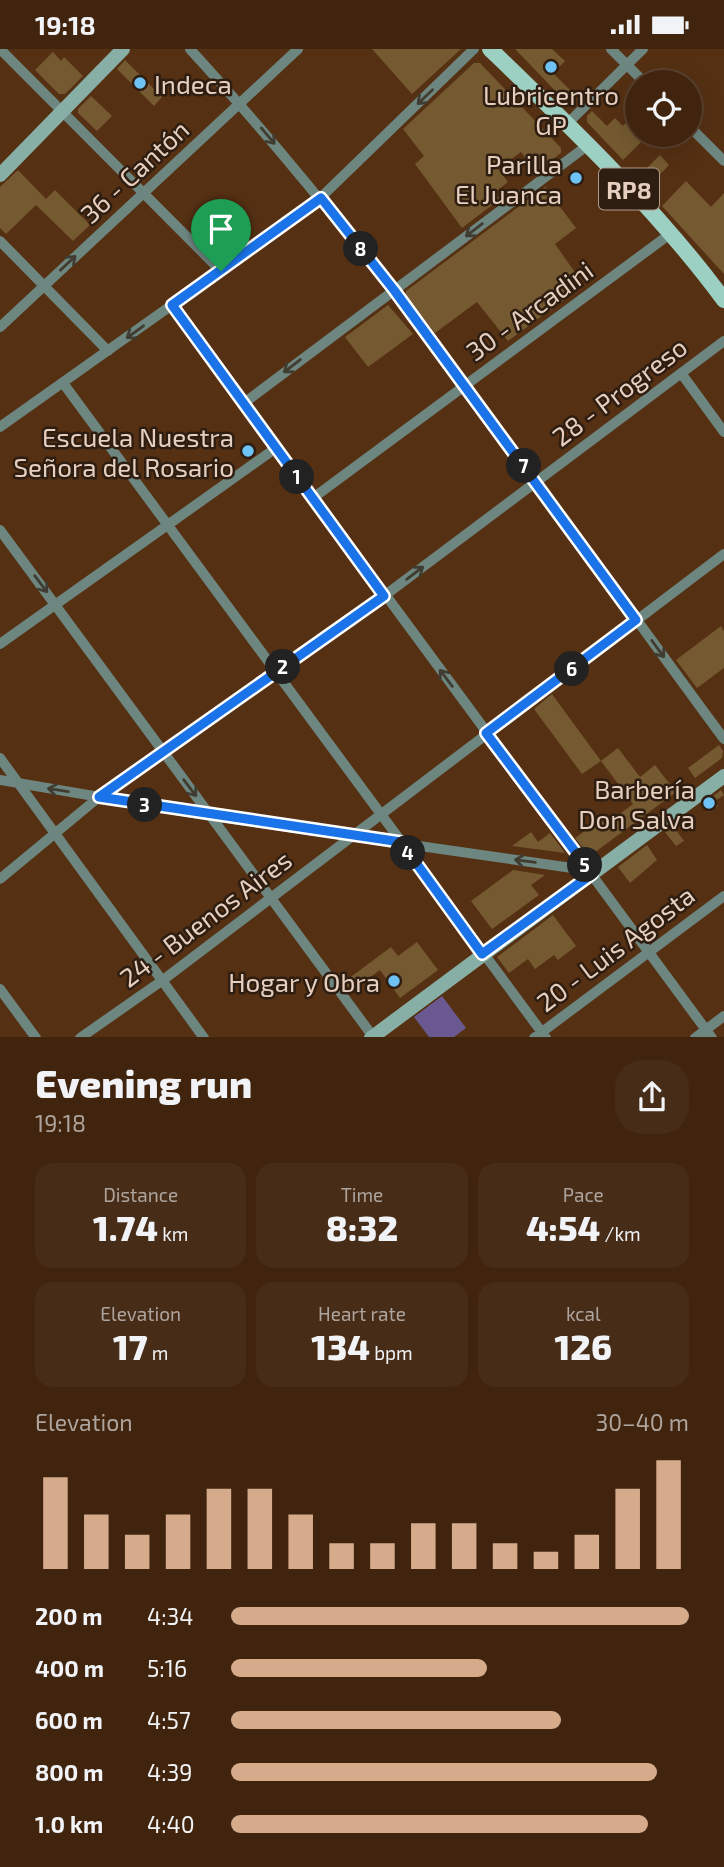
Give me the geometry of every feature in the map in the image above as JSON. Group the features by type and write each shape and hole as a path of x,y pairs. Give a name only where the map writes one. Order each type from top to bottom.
{"main road":[{"name":"RP8","path":"490,49 588,145 670,234 724,300"}],"street":[{"path":"0,49 145,191 221,271"},
{"path":"0,175 123,49"},
{"path":"190,49 321,198 394,290 724,739"},
{"name":"36 - Cantón","path":"0,327 298,49"},
{"path":"0,428 321,198 474,49"},
{"path":"611,49 632,70"},
{"path":"567,124 643,49"},
{"path":"702,139 724,161"},
{"path":"244,403 588,145"},
{"name":"30 - Arcadini","path":"313,498 670,234"},
{"path":"0,241 108,351"},
{"path":"172,305 384,596 709,1033 724,1016"},
{"name":"28 - Progreso","path":"0,879 99,797 384,596 724,341"},
{"path":"681,373 724,432"},
{"path":"63,383 401,842 540,1036"},
{"path":"0,644 276,448"},
{"path":"0,530 373,1037 724,776"},
{"name":"24 - Buenos Aires","path":"81,1037 163,980 724,554"},
{"path":"0,758 203,1037"},
{"path":"0,780 211,816 572,868 592,874"},
{"name":"20 - Luis Agosta","path":"540,1036 724,895"},
{"path":"1,991 35,1037"}],"shaded area":[{"path":"442,996 466,1028 454,1037 429,1037 414,1017"}],"building":[{"path":"372,49 461,49 412,94"},
{"path":"515,49 552,49 565,61 553,73 575,95 567,103"},
{"path":"53,52 61,61 64,57 83,76 65,94 59,94 35,70"},
{"name":"Indeca","path":"125,60 162,97 154,106 117,69"},
{"path":"474,63 480,63 561,148 561,153 536,172 521,152 498,169 508,182 495,192 500,199 462,228 415,164 424,156 403,129"},
{"path":"91,96 112,116 97,131 78,113 78,109"},
{"path":"592,111 607,126 615,118 623,126 625,124 625,147 636,147 623,160 587,122 587,116"},
{"path":"660,155 669,165 646,189 636,179"},
{"path":"18,170 46,199 55,190 90,225 73,241 36,205 6,234 0,228 0,187"},
{"path":"686,181 711,207 724,193 724,274 662,206"},
{"path":"545,187 576,228 555,244 584,285 508,341 477,302 435,333 406,295 406,291"},
{"path":"388,305 413,334 368,367 345,337"},
{"path":"721,626 724,631 724,668 697,688 676,660"},
{"path":"552,694 601,761 582,774 534,709"},
{"path":"719,745 723,751 722,758 695,778 688,768"},
{"path":"618,748 640,777 655,765 676,792 590,856 575,838 601,819 605,825 633,804 601,761"},
{"name":"Barbería Don Salva","path":"721,790 724,795 715,801 718,806 709,812 703,804"},
{"path":"673,826 684,841 676,846 665,832"},
{"path":"531,832 538,842 550,833 565,853 512,846"},
{"path":"647,845 657,860 630,883 618,867"},
{"path":"513,870 545,875 531,885 539,895 492,929 471,901"},
{"path":"553,915 576,946 558,960 554,955 535,969 528,959 509,973 497,957"},
{"path":"417,942 438,970 400,998 380,970 351,991 344,982 391,947 398,956"}],"place":[{"name":"Lubricentro GP","path":"551,67"},
{"name":"Indeca","path":"140,83"},
{"name":"Parilla El Juanca","path":"576,178"},
{"name":"Escuela Nuestra Señora del Rosario","path":"248,451"},
{"name":"Barbería Don Salva","path":"709,803"},
{"name":"Hogar y Obra","path":"394,981"}],"route":[{"path":"321,198 394,290 636,620 486,733 592,874 482,954 401,842 211,816 99,797 384,596 172,305 221,271 321,198"}]}
